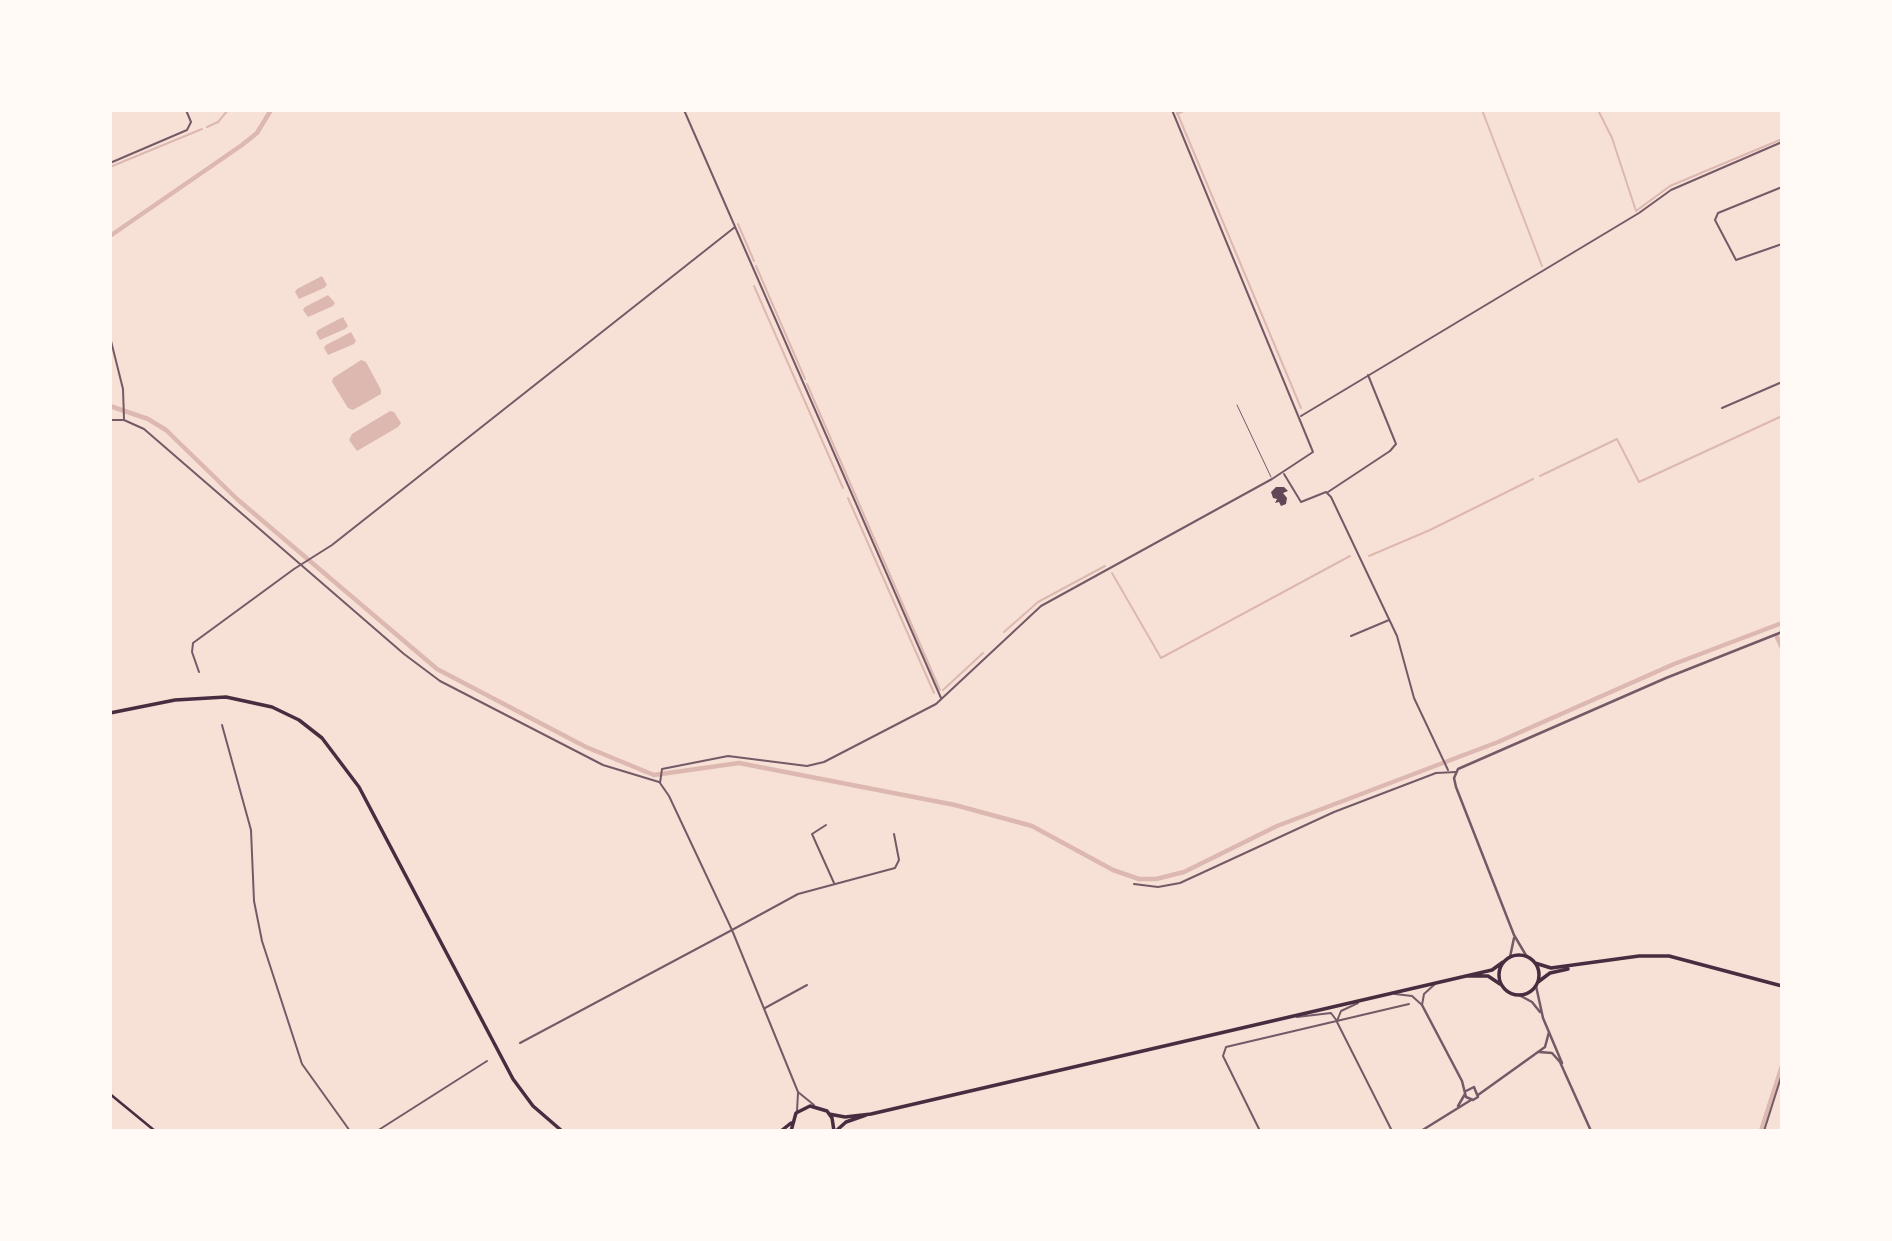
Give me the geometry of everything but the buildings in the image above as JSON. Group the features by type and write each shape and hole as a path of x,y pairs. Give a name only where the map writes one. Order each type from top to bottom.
{"main road":[{"path":"110,713 175,700 226,697 272,707 299,720 323,738 359,788 513,1079 533,1107 562,1131"},
{"path":"1456,976 1488,976 1510,993 1520,995 1550,973 1639,956 1669,956 1782,986"},
{"path":"830,1114 835,1131 846,1122 871,1114 1456,976 1492,970 1510,957 1527,957 1545,968 1577,966"},
{"path":"1502,986 1499,974 1503,962"},
{"path":"1535,963 1537,984"},
{"path":"110,1094 155,1131"},
{"path":"791,1131 796,1113 805,1107 815,1106 830,1114 845,1117 871,1114"},
{"path":"781,1131 792,1121"}],"street":[{"path":"110,163 184,132 191,125 186,110"},
{"path":"684,110 941,699"},
{"path":"796,1113 798,1092 732,930 676,809 660,782 664,768 729,756 814,766 941,699 1041,606 1283,473 1312,452 1300,416 1172,110"},
{"path":"1300,416 1639,213 1671,190 1782,142"},
{"path":"1782,187 1718,213 1715,220 1736,260 1782,244"},
{"path":"200,672 192,652 193,643 312,558 735,227"},
{"path":"110,337 125,408 124,420"},
{"path":"1283,473 1301,502 1328,492 1390,451 1396,444 1368,375"},
{"path":"1722,408 1782,382"},
{"path":"110,420 124,420 144,429 440,681 603,765 660,782"},
{"path":"1328,492 1401,645 1414,698 1447,769"},
{"path":"1350,636 1390,620"},
{"path":"1527,957 1514,935 1456,787 1456,772 1466,763 1781,632 1782,638"},
{"path":"222,725 251,830 254,901 266,953 302,1064 350,1131"},
{"path":"1134,884 1158,887 1180,883 1316,819 1447,769 1456,772"},
{"path":"826,825 814,831 812,836 834,884"},
{"path":"520,1043 798,894 895,869 899,860 894,834"},
{"path":"1510,957 1514,947 1514,935"},
{"path":"1422,1005 1428,988 1446,979"},
{"path":"1537,984 1549,1032 1591,1131"},
{"path":"764,1009 807,985"},
{"path":"1380,994 1409,995 1422,1005 1471,1100"},
{"path":"1520,995 1534,1004 1544,1018"},
{"path":"1337,1021 1341,1011 1355,1006 1363,998"},
{"path":"1261,1131 1223,1056 1224,1050 1230,1045 1409,1004"},
{"path":"1293,1015 1299,1019 1331,1013 1392,1131"},
{"path":"1421,1131 1539,1052 1547,1044 1549,1032"},
{"path":"1539,1052 1552,1053 1568,1075"},
{"path":"377,1131 487,1060"},
{"path":"1764,1131 1782,1074"},
{"path":"1462,1081 1473,1087 1478,1095"},
{"path":"1458,1106 1465,1092 1473,1087 1490,1085"},
{"path":"798,1092 815,1106"},
{"path":"1430,1125 1433,1130"}],"lane":[{"path":"1237,405 1272,479"}],"shaded area":[{"path":"322,276 327,285 324,288 299,299 295,292 297,289"},
{"path":"328,295 335,303 333,306 308,317 303,310 305,307"},
{"path":"343,317 348,326 345,329 320,340 316,333 318,330"},
{"path":"351,332 356,341 354,344 328,355 324,348 326,345"},
{"path":"361,360 366,362 381,394 353,410 348,408 332,382 333,378"},
{"path":"390,411 394,412 401,423 398,427 357,451 349,440 352,434"}],"waterway":[{"path":"207,127 218,122 228,110"},
{"path":"110,236 242,145 257,133 271,110"},
{"path":"1176,110 1301,408"},
{"path":"1177,114 1186,110"},
{"path":"1482,110 1542,266"},
{"path":"1598,110 1612,138 1636,211 1670,186 1782,139"},
{"path":"110,167 202,129"},
{"path":"738,224 754,261"},
{"path":"756,266 805,379"},
{"path":"754,286 843,488"},
{"path":"807,384 940,690"},
{"path":"110,406 148,419 166,430 237,499 437,669 586,747 654,775 739,763 955,805 1032,826 1113,870 1139,879 1156,879 1184,872 1277,826 1498,742 1674,664 1782,623"},
{"path":"1540,476 1617,439 1639,482 1782,416"},
{"path":"1369,556 1430,530 1533,479"},
{"path":"848,498 934,693"},
{"path":"1112,573 1161,658 1350,556"},
{"path":"1004,632 1038,602 1105,566"},
{"path":"1777,637 1782,648"},
{"path":"943,690 983,653"},
{"path":"1761,1131 1782,1066"}]}
